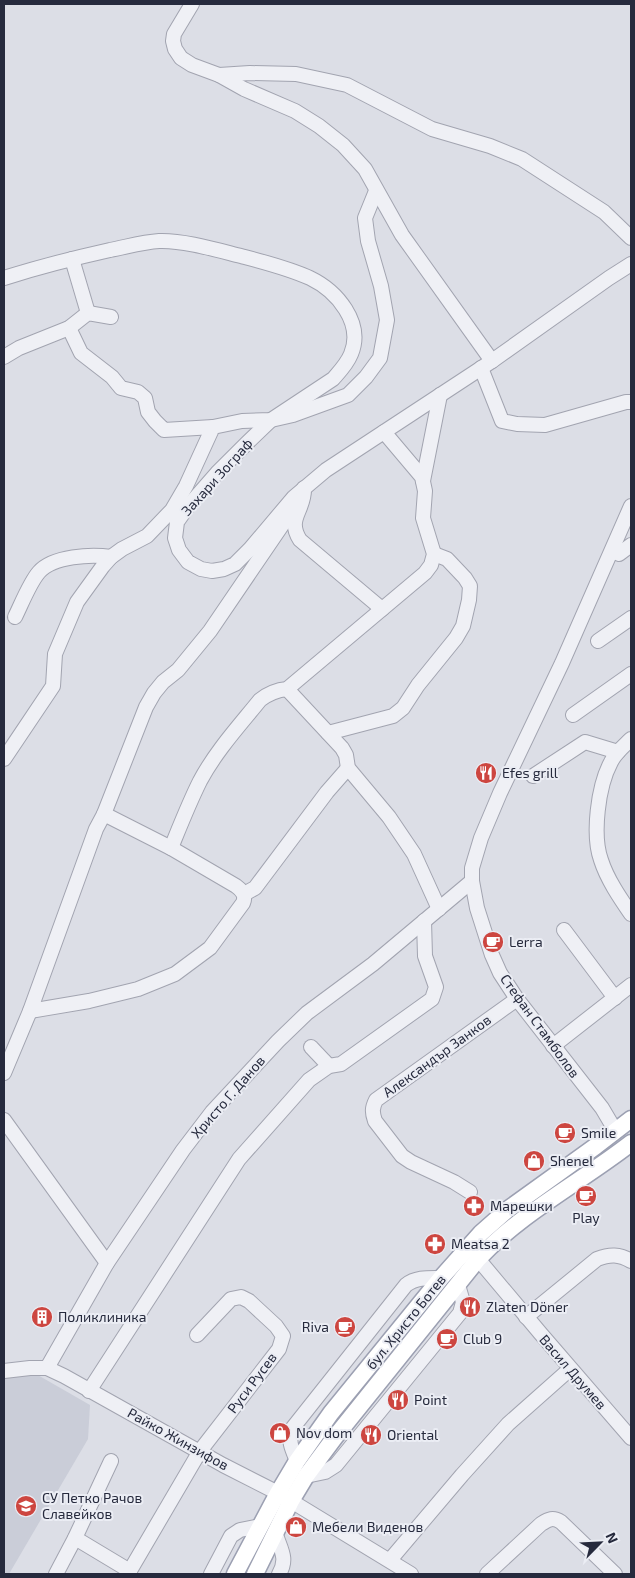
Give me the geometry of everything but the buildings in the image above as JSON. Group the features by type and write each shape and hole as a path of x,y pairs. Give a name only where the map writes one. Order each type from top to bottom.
{"main road":[{"path":"626,1124 630,1146"},
{"name":"бул. Христо Ботев","path":"255,1574 276,1535 285,1497 297,1461 331,1413 441,1278 481,1233 507,1210 626,1124"},
{"name":"бул. Христо Ботев","path":"235,1574 260,1526 306,1476 478,1259 491,1245 559,1192 630,1146"}],"street":[{"path":"192,4 174,34 175,49 181,58 192,65 219,75 295,112 320,126 343,145 364,169 402,235 487,364 502,421 517,424 545,425 631,402"},
{"path":"219,75 250,73 296,74 347,85 432,129 490,146 522,159 604,212 631,238"},
{"path":"68,328 81,353 112,377 121,388 138,392 144,398 148,412 164,430 213,427 242,421 271,420 293,415 348,395 366,377 380,358 387,320 381,286 368,241 365,218 376,191"},
{"name":"Захари Зограф","path":"4,278 72,259 160,241 215,249 280,267 311,278 338,299 348,314 354,336 352,352 342,370 334,379 271,420 247,442 217,472 177,522 175,538 179,550 188,562 201,569 212,571 224,569 235,564 299,493 326,470 487,364 631,264"},
{"path":"72,259 88,313"},
{"path":"4,357 19,348 68,328 88,313 111,317"},
{"path":"423,481 440,395"},
{"path":"4,759 53,686 55,654 77,602 102,566 111,557 147,536 172,510 186,486 213,427"},
{"path":"171,848 190,802 214,758 260,700 267,694 277,690 288,689 425,573 431,565 434,554 423,518 425,491 423,481 416,469 384,432"},
{"path":"4,1073 30,1011 96,829 104,814 146,707 163,682 178,670 210,631 291,513 299,493 304,497 294,524 295,532 300,540 382,609"},
{"path":"472,881 474,860 500,792 562,663 631,506"},
{"path":"619,554 631,545"},
{"path":"328,733 393,716 404,708 418,685 456,638 463,626 470,586 447,559 434,554"},
{"path":"15,618 35,577 44,567 57,561 92,555 111,557"},
{"path":"598,641 631,618"},
{"path":"573,715 630,679"},
{"path":"288,689 342,748 346,755 348,768 390,817 414,854 439,909"},
{"path":"631,739 611,762 598,808 597,839 600,859 605,872 631,914"},
{"path":"532,776 585,742 618,752"},
{"path":"244,894 255,888 327,792 348,768"},
{"path":"30,1011 89,1001 130,991 175,974 210,948 245,899 244,894 236,886 171,848 104,814"},
{"name":"Христо Г. Данов","path":"47,1368 107,1263 183,1150 212,1112 278,1040 307,1013 373,964 472,881"},
{"name":"Стефан Стамболов","path":"472,881 477,908 492,955 500,973 517,999 602,1108 626,1124"},
{"path":"89,1391 239,1159 309,1080 329,1066 341,1064 432,999 436,987 425,956 424,922"},
{"path":"564,930 615,998"},
{"path":"553,1046 631,985"},
{"name":"Александър Занков","path":"470,1192 402,1156 375,1121 372,1107 376,1100 517,999"},
{"path":"311,1047 329,1066"},
{"path":"4,1120 107,1263"},
{"path":"526,1317 597,1259 608,1255 620,1255 631,1261"},
{"name":"Васил Друмев","path":"478,1259 570,1369 631,1438"},
{"path":"297,1461 290,1445 289,1437 291,1430 406,1285 418,1279 441,1278"},
{"name":"Руси Русев","path":"197,1335 231,1299 241,1297 249,1301 276,1326 283,1336 279,1348 200,1451"},
{"path":"4,1371 47,1368"},
{"name":"Райко Жинзифов","path":"47,1368 285,1497 391,1566 411,1574"},
{"path":"391,1566 462,1475 508,1424 570,1369"},
{"path":"76,1538 129,1573 200,1451"},
{"path":"56,1574 76,1538 111,1461"},
{"path":"487,1574 541,1524 551,1519 556,1519 615,1574"},
{"path":"211,1574 231,1536 240,1530 260,1526"},
{"path":"276,1535 284,1556 284,1567 279,1574"}],"shaded area":[{"name":"СУ Петко Рачов Славейков","path":"4,1370 36,1374 90,1405 88,1439 9,1574 4,1574"}],"place":[{"name":"Efes grill","path":"486,773"},
{"name":"Lerra","path":"493,942"},
{"name":"Smile","path":"565,1133"},
{"name":"Shenel","path":"534,1161"},
{"name":"Play","path":"586,1196"},
{"name":"Марешки","path":"474,1206"},
{"name":"Meatsa 2","path":"435,1244"},
{"name":"Zlaten Döner","path":"470,1307"},
{"name":"Поликлиника","path":"42,1317"},
{"name":"Riva","path":"345,1327"},
{"name":"Club 9","path":"447,1339"},
{"name":"Point","path":"398,1400"},
{"name":"Nov dom","path":"280,1433"},
{"name":"Oriental","path":"371,1435"},
{"name":"СУ Петко Рачов Славейков","path":"26,1506"},
{"name":"Мебели Виденов","path":"296,1527"}]}
